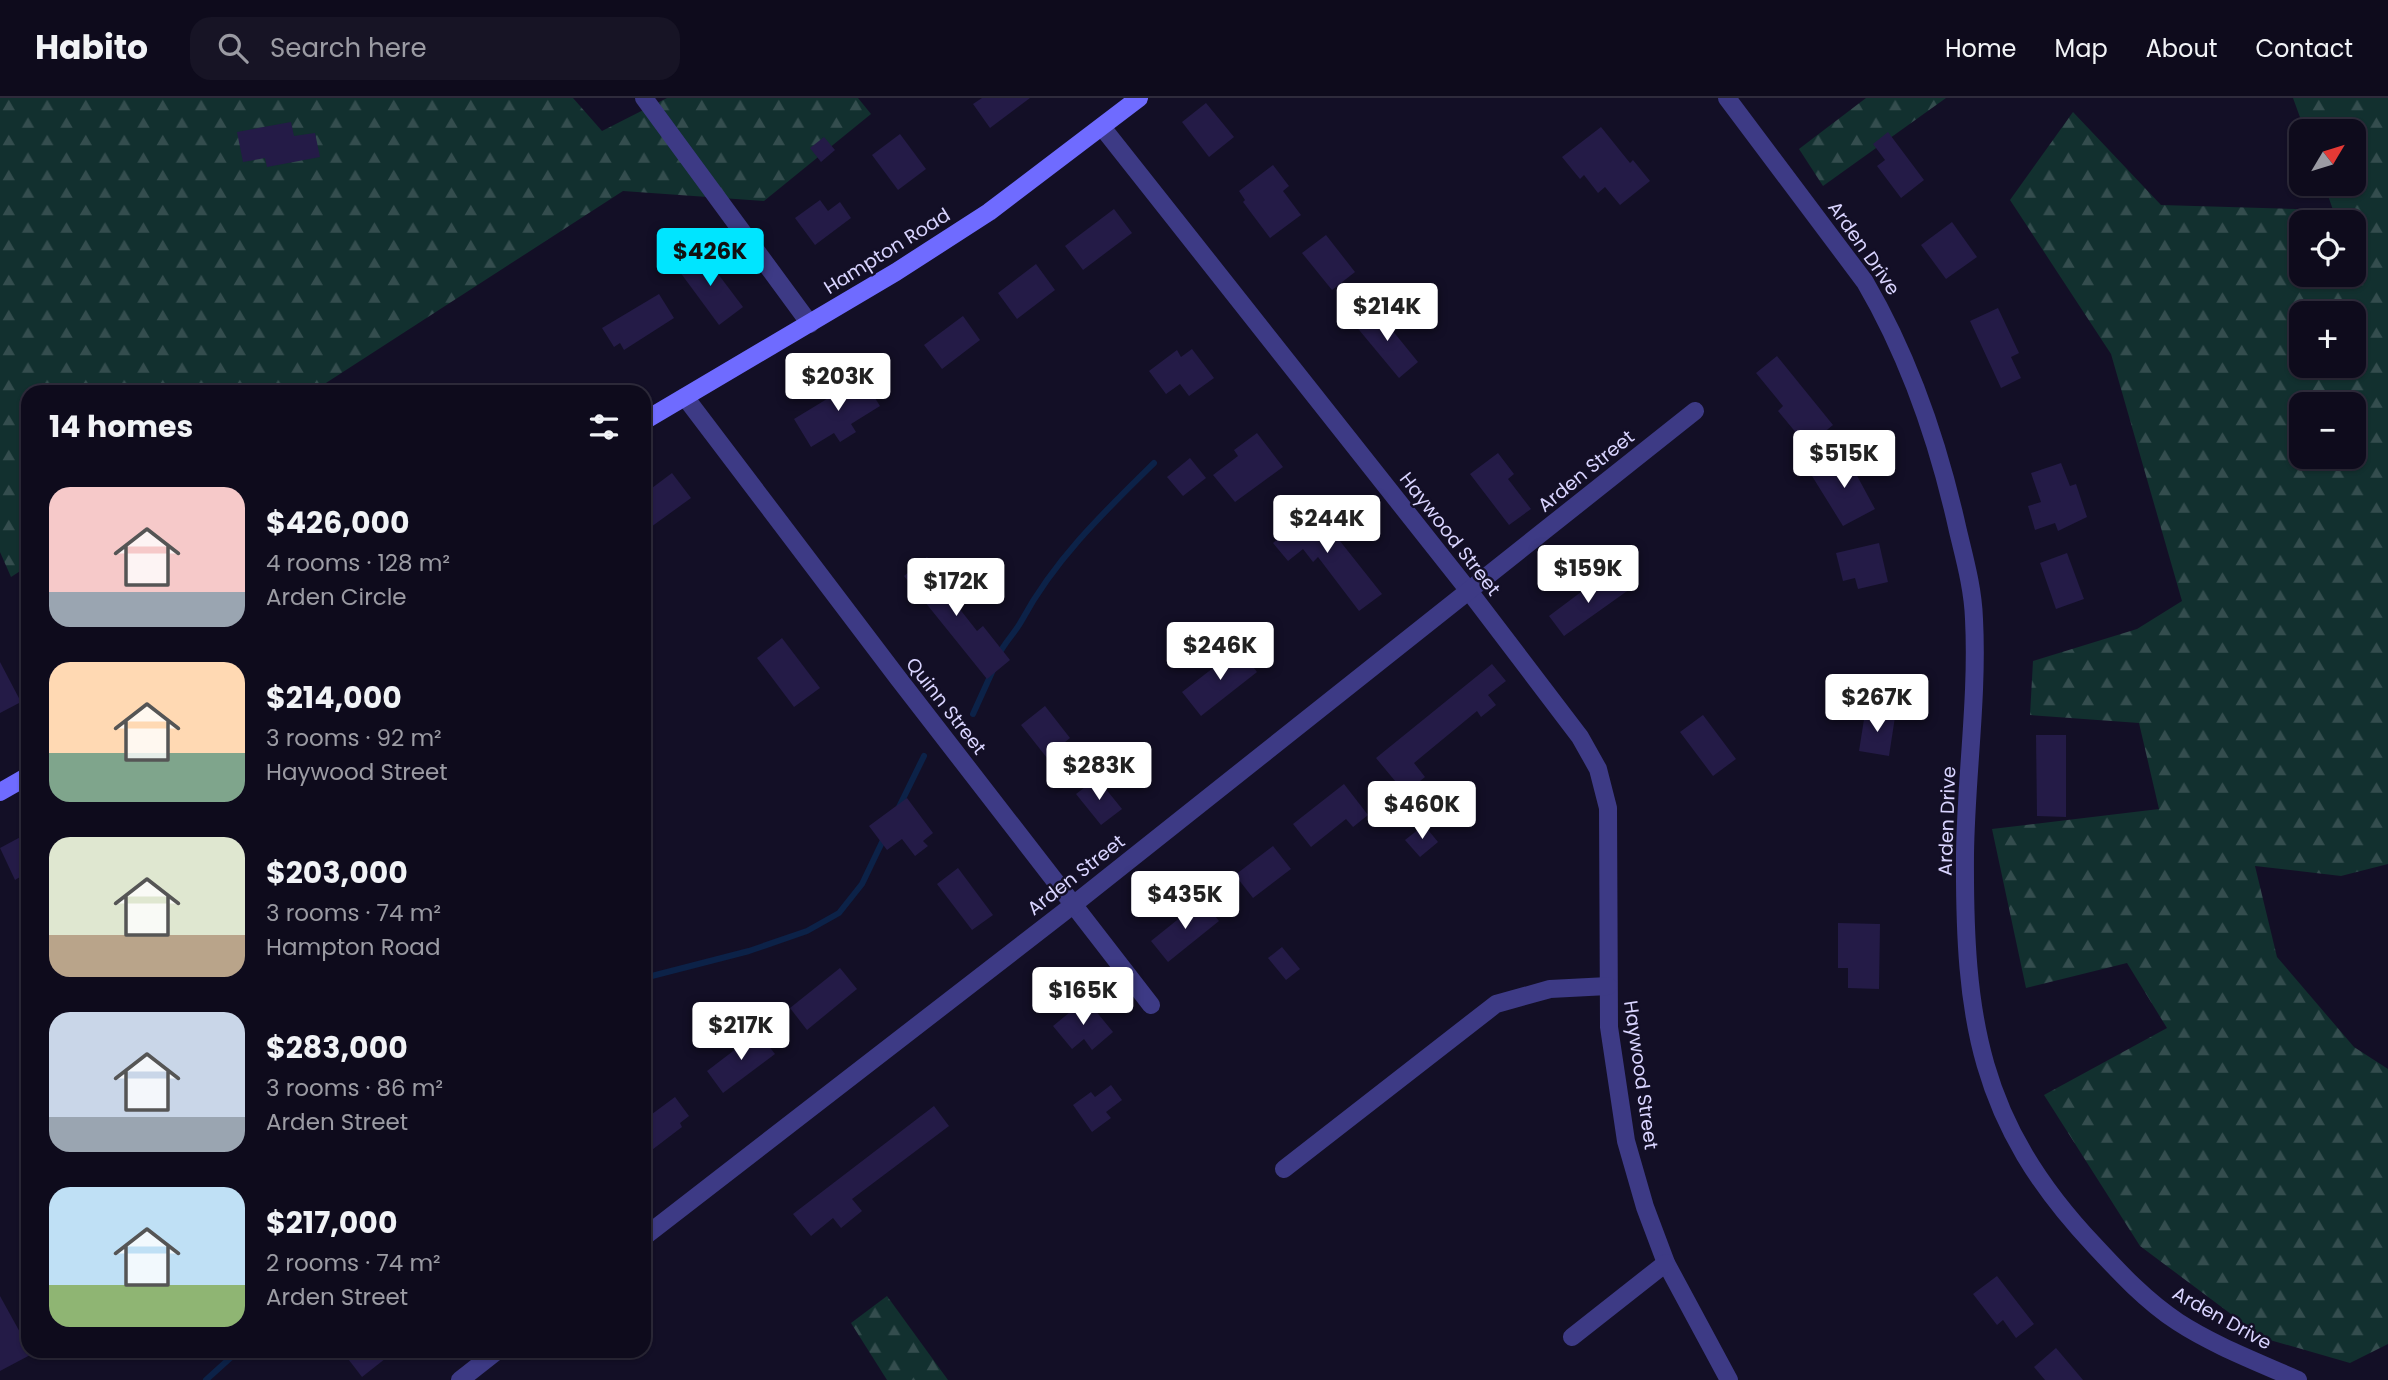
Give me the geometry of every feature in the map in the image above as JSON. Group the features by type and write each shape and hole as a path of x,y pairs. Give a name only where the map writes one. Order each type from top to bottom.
{"main road":[{"name":"Hampton Road","path":"651,417 810,324 989,212 1139,98"},
{"path":"0,792 21,780"}],"street":[{"path":"644,98 810,324"},
{"name":"Arden Drive","path":"1727,98 1841,250 1884,314 1934,440 1952,501 1970,581 1974,617 1975,670 1965,852 1966,942 1979,1050 1994,1095 2034,1175 2061,1211 2151,1302 2180,1323 2298,1380"},
{"name":"Haywood Street","path":"1102,127 1469,591 1580,737 1598,769 1608,808 1609,1027 1626,1141 1645,1207 1666,1263 1729,1380"},
{"name":"Quinn Street","path":"685,397 1151,1004"},
{"name":"Arden Street","path":"651,1232 1073,905 1695,411"},
{"path":"1284,1169 1496,1004 1550,989 1608,986"},
{"path":"1572,1337 1666,1263"},
{"path":"460,1380 489,1358"}],"green space":[{"path":"0,98 573,98 602,131 667,98 858,98 871,114 764,201 623,191 323,385 21,385 21,571 11,577 0,552"},
{"path":"1866,98 1946,98 1823,186 1799,149"},
{"path":"2293,98 2388,98 2388,864 2341,876 2255,866 2277,957 2354,1047 2388,1069 2388,1344 2350,1363 2263,1338 2140,1246 2044,1095 2167,1028 2127,963 2026,988 1992,829 2159,809 2139,723 2030,715 2033,661 2137,629 2182,601 2111,354 2010,200 2073,112 2161,205 2333,210 2328,196 2366,196 2366,119 2301,119"},
{"path":"887,1296 948,1380 887,1380 851,1323"}],"building":[{"path":"982,98 1030,98 990,128 973,104"},
{"path":"1206,103 1234,137 1209,157 1182,122"},
{"path":"291,122 294,136 315,133 320,157 267,167 265,158 243,162 237,132"},
{"path":"1601,127 1630,163 1633,160 1650,181 1620,205 1605,187 1598,193 1584,175 1580,179 1562,157"},
{"path":"1888,132 1924,180 1901,198 1877,166 1885,160 1873,144"},
{"path":"900,134 926,169 898,190 872,155"},
{"path":"824,137 835,150 821,162 810,148"},
{"path":"1273,165 1289,186 1283,191 1301,215 1270,238 1243,202 1245,200 1239,191"},
{"path":"820,200 828,211 840,202 851,218 815,245 795,218"},
{"path":"1114,209 1132,233 1083,270 1065,246"},
{"path":"1952,222 1977,257 1946,279 1921,245"},
{"path":"1326,235 1355,272 1332,290 1302,253"},
{"path":"700,250 743,307 719,325 677,268"},
{"path":"1036,264 1055,290 1017,319 998,293"},
{"path":"659,294 674,318 624,350 620,343 614,347 602,328"},
{"path":"1998,308 2019,353 2011,357 2021,378 2001,388 1970,321"},
{"path":"1375,309 1418,362 1399,378 1355,325"},
{"path":"963,316 980,340 942,369 924,345"},
{"path":"1192,349 1214,378 1189,396 1180,384 1166,394 1149,371 1177,350 1181,357"},
{"path":"1777,356 1833,425 1807,446 1778,411 1783,406 1756,373"},
{"path":"860,374 880,406 851,424 856,432 840,442 834,433 811,447 794,419 840,391 838,388"},
{"path":"1257,433 1283,467 1235,502 1213,475 1238,456 1234,450"},
{"path":"1498,453 1514,474 1508,479 1531,509 1509,525 1470,474"},
{"path":"1852,454 1860,469 1855,472 1875,509 1843,526 1812,476"},
{"path":"1190,458 1206,478 1183,496 1167,477"},
{"path":"2061,463 2070,486 2076,484 2087,517 2058,531 2055,523 2035,530 2028,506 2041,502 2031,473"},
{"path":"672,473 691,498 651,527 651,489"},
{"path":"1309,502 1382,594 1359,611 1318,557 1313,562 1303,549 1288,561 1273,543 1292,527 1286,521"},
{"path":"1879,543 1888,582 1858,589 1855,578 1843,581 1836,553"},
{"path":"2067,553 2084,599 2056,609 2040,563"},
{"path":"927,557 961,598 955,603 977,631 983,626 1010,660 987,679 904,576"},
{"path":"1617,573 1630,589 1564,636 1549,616 1581,592 1585,598"},
{"path":"782,638 820,688 794,707 757,658"},
{"path":"1239,648 1257,672 1201,716 1182,692"},
{"path":"0,662 21,702 0,713"},
{"path":"1492,664 1506,681 1488,695 1496,705 1481,717 1477,711 1414,763 1425,777 1405,793 1376,758"},
{"path":"1045,706 1070,738 1059,747 1064,753 1051,763 1021,725"},
{"path":"1865,713 1895,717 1889,756 1859,751"},
{"path":"1703,715 1736,759 1713,776 1680,732"},
{"path":"2036,735 2066,735 2066,817 2037,816"},
{"path":"1097,778 1122,809 1101,825 1076,794"},
{"path":"1344,784 1368,815 1353,827 1346,819 1311,847 1293,824"},
{"path":"907,798 933,833 923,841 928,846 915,856 902,839 887,850 869,826"},
{"path":"1424,825 1438,842 1420,857 1405,840"},
{"path":"21,837 21,876 15,880 0,848"},
{"path":"1273,846 1291,869 1253,898 1235,875"},
{"path":"958,868 993,915 972,930 937,884"},
{"path":"1202,900 1219,921 1168,962 1151,941"},
{"path":"1838,923 1880,924 1879,989 1848,988 1848,968 1838,968"},
{"path":"1282,947 1300,969 1286,980 1268,958"},
{"path":"840,968 857,989 807,1030 790,1008"},
{"path":"1086,999 1113,1032 1092,1050 1084,1039 1072,1049 1053,1026"},
{"path":"758,1032 775,1054 723,1093 707,1071"},
{"path":"1111,1085 1122,1100 1106,1112 1111,1118 1092,1132 1073,1105 1091,1092 1095,1097"},
{"path":"675,1097 689,1116 680,1123 682,1127 651,1151 651,1115"},
{"path":"934,1106 949,1126 852,1199 862,1211 841,1228 833,1218 811,1236 793,1214"},
{"path":"1997,1276 2034,1324 2016,1338 2003,1320 1997,1325 1973,1294"},
{"path":"0,1296 21,1334 21,1358 24,1358 0,1371"},
{"path":"2056,1348 2083,1380 2045,1380 2034,1367"},
{"path":"347,1358 386,1358 362,1377"}],"waterway":[{"path":"998,656 1065,556 1154,463"},
{"path":"973,714 993,670"},
{"path":"899,807 924,756"},
{"path":"651,976 749,951 807,931 839,913 862,884 885,836"},
{"path":"206,1380 230,1358"}]}
